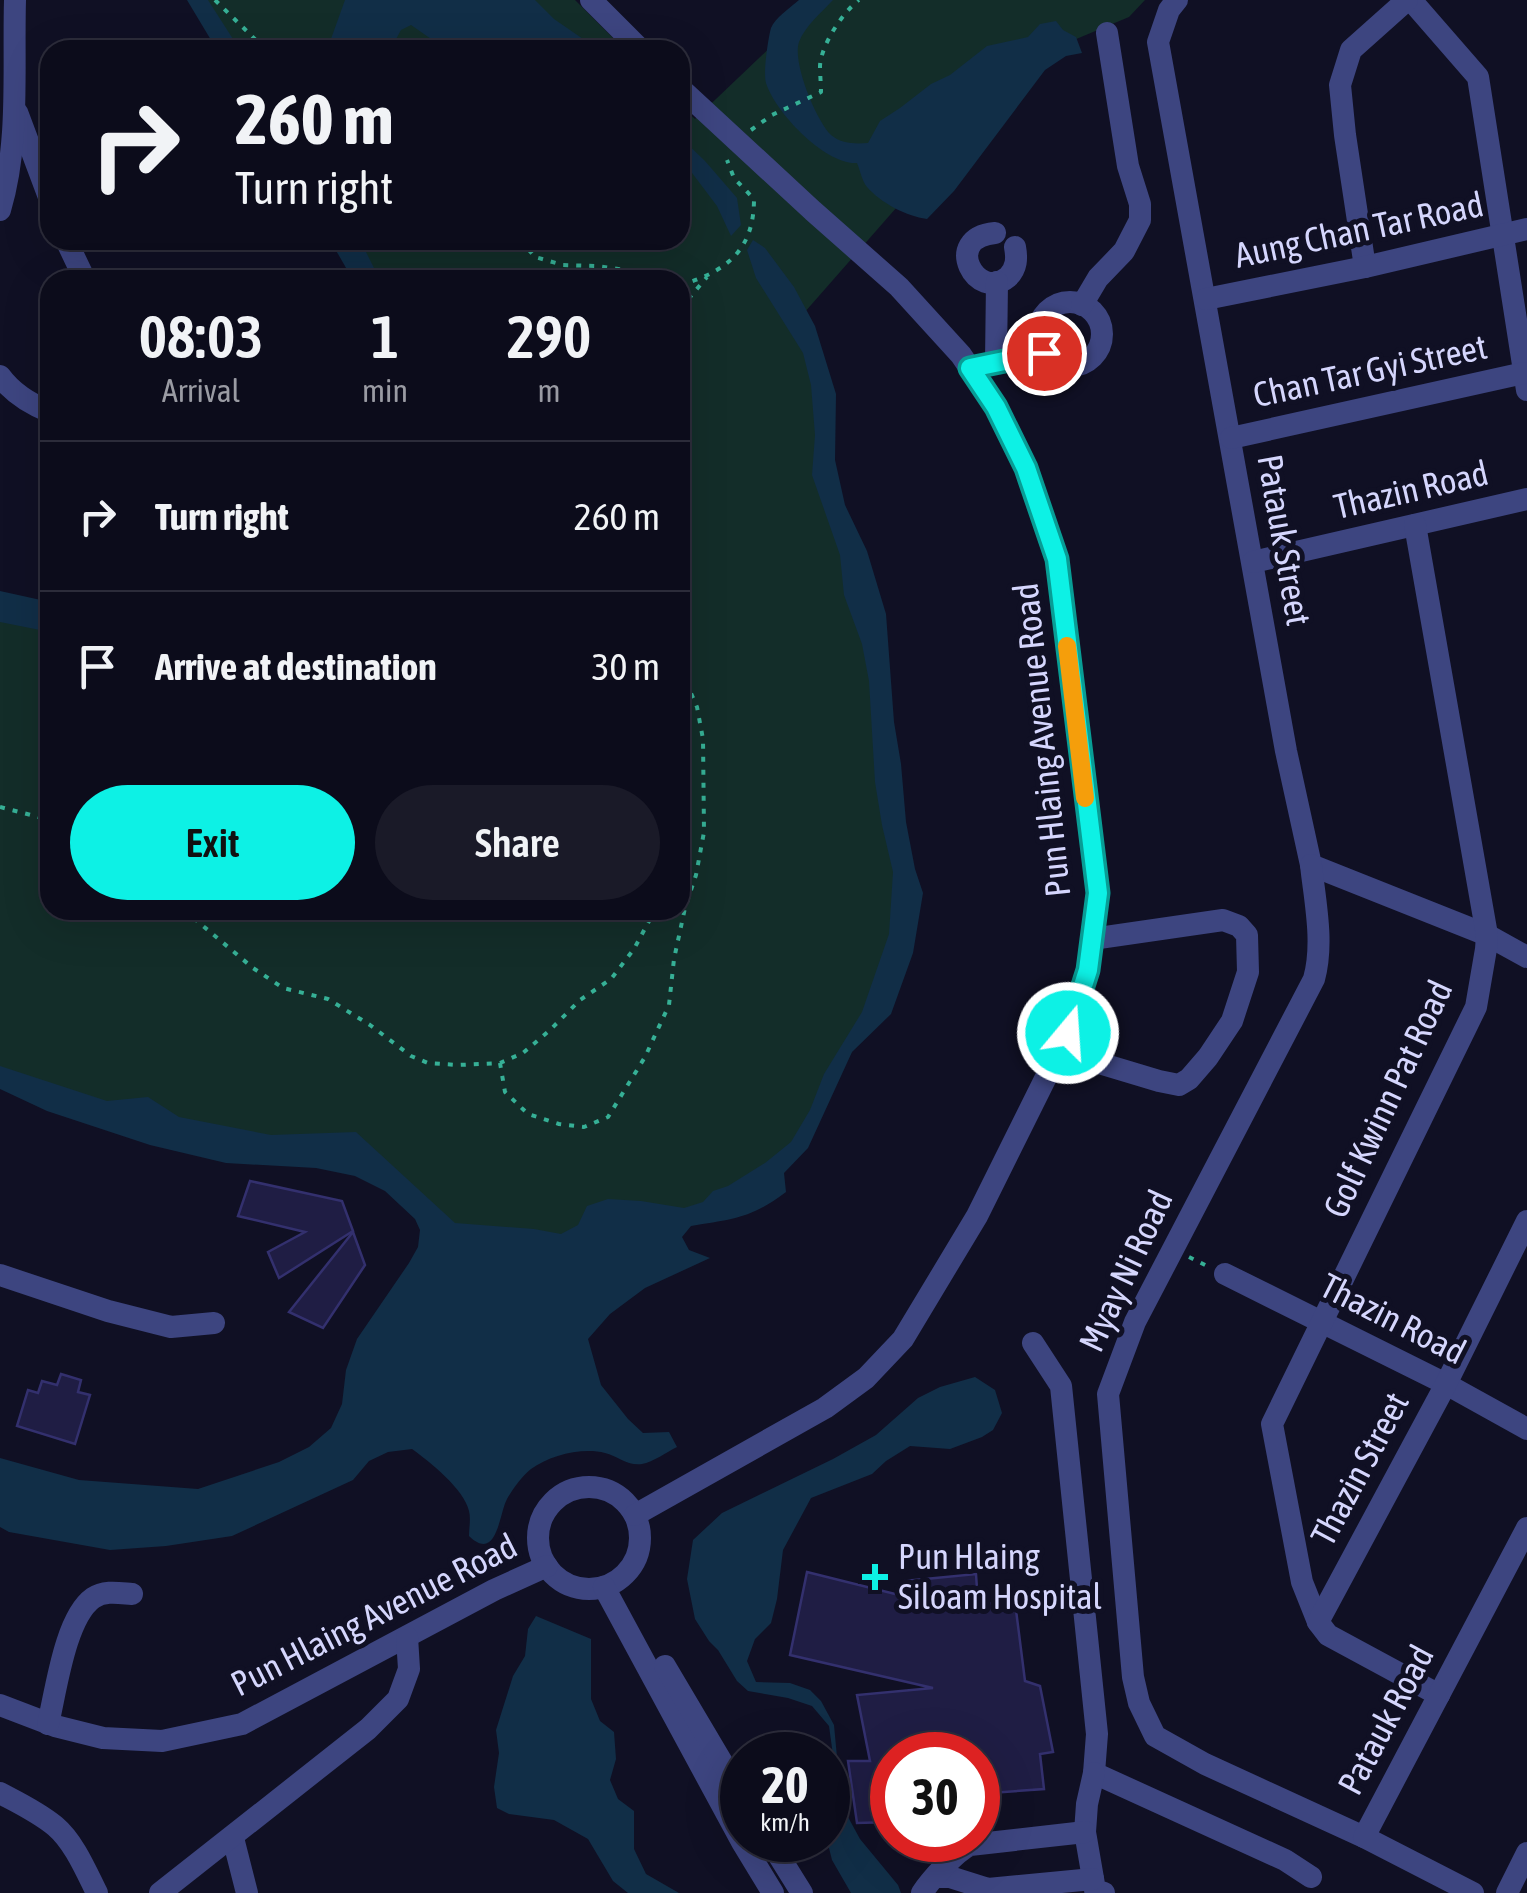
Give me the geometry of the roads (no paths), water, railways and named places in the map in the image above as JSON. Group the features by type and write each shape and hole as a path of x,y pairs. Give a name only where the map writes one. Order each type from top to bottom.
{"street":[{"path":"0,210 16,109 15,0"},
{"path":"590,0 632,40"},
{"name":"Patauk Street","path":"1178,0 1169,10 1158,42 1286,751 1312,865"},
{"path":"1365,268 1340,85 1351,50 1409,0 1478,77 1526,381"},
{"path":"1082,304 1098,278 1124,251 1140,220 1107,33"},
{"name":"Pun Hlaing Avenue Road","path":"634,1516 825,1408 866,1378 904,1339 977,1216 1068,1033 1088,970 1098,893 1057,559 1026,468 996,407 961,355 899,287 690,97"},
{"path":"16,109 40,173"},
{"name":"Aung Chan Tar Road","path":"1206,299 1365,268 1527,228"},
{"path":"995,233 983,234 971,244 967,258 978,278 997,282 1007,277 1017,256 1014,247"},
{"path":"996,361 997,282"},
{"path":"1082,304 1096,316 1102,333 1098,350 1085,363 1068,366 1044,353 1038,336 1042,318 1055,306 1082,304"},
{"path":"970,368 1044,353"},
{"path":"0,376 10,390 40,408"},
{"name":"Chan Tar Gyi Street","path":"1231,438 1526,381"},
{"name":"Thazin Road","path":"1253,562 1527,499"},
{"name":"Golf Kwinn Pat Road","path":"1318,1622 1302,1582 1272,1424 1476,1007 1486,949 1487,934 1414,526"},
{"path":"1312,865 1487,934 1527,957"},
{"name":"Myay Ni Road","path":"1312,865 1318,943 1314,979 1135,1322 1108,1394 1133,1677 1139,1704 1155,1736 1205,1764 1364,1837"},
{"path":"1059,1051 1179,1084 1190,1079 1232,1021 1248,972 1248,935 1239,926 1223,920 1092,939"},
{"name":"Thazin Street","path":"1318,1622 1446,1384 1527,1221"},
{"path":"0,1274 108,1312 171,1326 214,1322"},
{"name":"Thazin Road","path":"1225,1274 1446,1384 1527,1429"},
{"path":"930,1885 950,1878 988,1889 1097,1889 1085,1832 1097,1734 1060,1386 1034,1343"},
{"path":"576,1488 603,1488 631,1508 634,1516 640,1534 638,1552 631,1568 611,1584 591,1589 573,1587 554,1576 541,1558 541,1518 560,1495 576,1488"},
{"name":"Patauk Road","path":"1473,1893 1364,1837 1527,1528"},
{"name":"Pun Hlaing Avenue Road","path":"0,1705 48,1724 103,1738 162,1741 242,1724 494,1590 547,1566"},
{"path":"611,1584 720,1760"},
{"path":"611,1584 742,1842 773,1893"},
{"path":"48,1724 74,1624 94,1598 106,1592 132,1594"},
{"path":"1318,1622 1328,1635 1439,1695"},
{"path":"160,1893 368,1729 398,1699 409,1669 407,1637"},
{"path":"1094,1773 1285,1860 1312,1877"},
{"path":"0,1793 35,1810 59,1828 96,1893"},
{"path":"930,1885 960,1850 970,1845 1085,1832"},
{"path":"233,1838 247,1893"},
{"path":"1508,1893 1527,1854"},
{"path":"783,1862 802,1893"}],"water":[{"path":"187,0 208,0 234,40 211,40"},
{"path":"345,0 535,0 584,40 433,40 411,25 401,30 396,40 331,40"},
{"path":"799,0 833,0 802,36 799,63 812,104 825,128 835,138 849,143 868,143 880,121 931,84 950,75 987,46 1028,37 1040,24 1056,21 1076,37 1082,53 1066,56 1045,70 954,191 927,219 902,212 879,198 865,185 857,163 831,155 803,135 771,95 765,72 771,28"},
{"path":"690,147 737,198 741,225 731,236 717,206 690,170"},
{"path":"753,240 765,248 794,287 815,326 836,394 835,460 845,505 867,551 886,614 906,822 923,893 913,953 891,1014 852,1052 808,1148 784,1173 786,1192 751,1213 691,1226 682,1237 689,1250 710,1258 645,1288 610,1314 588,1339 601,1385 628,1419 643,1433 669,1432 677,1447 642,1464 587,1451 539,1464 512,1491 496,1533 486,1544 469,1536 469,1511 454,1485 412,1449 388,1452 369,1461 353,1480 232,1536 110,1550 9,1532 0,1527 0,1458 79,1480 198,1489 279,1462 309,1447 331,1428 342,1404 346,1370 357,1339 409,1263 418,1247 420,1230 415,1219 385,1191 355,1176 316,1168 226,1163 150,1145 47,1111 0,1089 0,1066 107,1101 148,1097 179,1117 271,1135 356,1132 455,1223 561,1234 578,1225 587,1206 608,1199 684,1208 703,1202 713,1191 765,1163 791,1142 810,1110 824,1074 862,1012 889,934 893,872 875,782 869,681 862,644 844,595 840,555 812,475 815,435 811,385 803,353 756,278 747,250"},
{"path":"336,250 365,250 375,270 347,270"},
{"path":"0,591 40,600 40,630 0,622"},
{"path":"975,1377 995,1390 1002,1413 993,1430 950,1449 910,1446 872,1474 811,1498 783,1550 771,1623 755,1639 747,1661 756,1682 790,1683 810,1690 834,1725 835,1732 830,1732 812,1706 748,1691 737,1681 695,1619 687,1579 693,1540 722,1513 876,1435 918,1398"},
{"path":"536,1616 591,1639 591,1699 600,1721 614,1732 616,1759 610,1780 618,1799 634,1811 634,1849 646,1874 679,1893 628,1893 613,1881 588,1839 554,1820 509,1814 497,1808 496,1730 513,1676 525,1656 528,1629"},
{"path":"850,1821 870,1851 870,1862 879,1862 901,1893 851,1893 833,1862 850,1862"}],"place":[{"name":"Pun Hlaing Siloam Hospital","path":"875,1577"}]}
